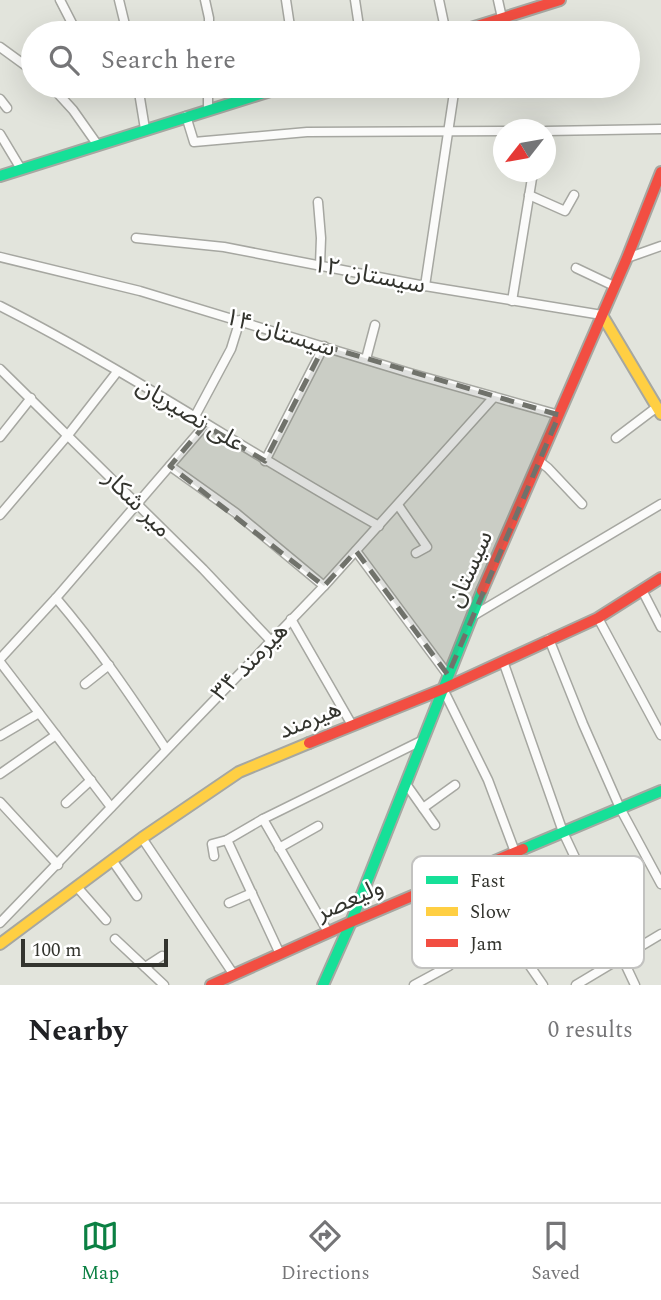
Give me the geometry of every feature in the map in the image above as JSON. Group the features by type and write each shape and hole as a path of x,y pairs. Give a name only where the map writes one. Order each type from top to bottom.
{"street":[{"path":"61,0 71,21"},
{"path":"118,0 124,21"},
{"path":"205,0 209,21"},
{"path":"286,0 289,21"},
{"path":"355,0 358,21"},
{"path":"439,0 443,21"},
{"path":"498,0 502,18"},
{"path":"493,21 560,0"},
{"path":"0,47 21,62"},
{"path":"62,98 97,144"},
{"path":"140,98 145,129"},
{"path":"208,98 208,110"},
{"path":"0,176 247,98"},
{"path":"425,286 454,98"},
{"path":"0,99 7,108"},
{"path":"186,116 194,142 307,132 493,131"},
{"path":"556,131 661,128"},
{"path":"0,134 21,169"},
{"name":"سیستان","path":"323,985 351,922 471,617 627,258 661,172"},
{"path":"512,301 531,182"},
{"path":"529,195 565,211 574,195"},
{"path":"318,202 320,265"},
{"name":"سیستان ۱۲","path":"136,238 224,247 425,286 602,315"},
{"path":"627,258 661,246"},
{"name":"سیستان ۱۴","path":"0,257 240,320 559,415"},
{"path":"576,268 614,286"},
{"name":"علی نصیریان","path":"0,306 379,526"},
{"path":"602,315 659,411 616,438"},
{"path":"194,418 231,349 240,320"},
{"path":"366,359 375,325"},
{"path":"265,461 324,346"},
{"name":"میر شکار","path":"0,369 271,641"},
{"path":"0,515 117,372"},
{"name":"هیرمند ۳۴","path":"0,923 324,586 494,397"},
{"path":"0,437 31,398"},
{"path":"111,807 0,661 205,425"},
{"path":"539,461 582,504"},
{"path":"170,466 236,513 324,586"},
{"path":"471,617 661,504"},
{"path":"398,505 428,547 416,553"},
{"path":"356,551 448,675"},
{"name":"هیرمند","path":"0,944 142,838 239,772 443,689 598,618 661,578"},
{"path":"642,590 661,627"},
{"path":"56,598 109,665 166,749"},
{"path":"598,618 661,735"},
{"path":"292,619 352,725"},
{"path":"549,639 620,808 661,884"},
{"path":"503,661 563,832 574,856"},
{"path":"85,684 109,665"},
{"path":"443,689 488,780 517,856"},
{"path":"0,736 39,713"},
{"path":"0,774 56,735"},
{"path":"214,856 212,844 227,840 262,819 423,740"},
{"path":"66,803 91,780"},
{"path":"406,784 435,825"},
{"path":"423,808 455,785"},
{"name":"ولیعصر","path":"506,856 661,791"},
{"path":"0,802 58,865"},
{"path":"262,819 328,932"},
{"path":"279,848 318,826"},
{"path":"142,838 234,975"},
{"path":"227,840 280,954"},
{"path":"112,860 137,896"},
{"path":"77,887 106,920"},
{"path":"229,903 252,893"},
{"name":"ولیعصر","path":"211,985 412,896"},
{"path":"644,944 661,934"},
{"path":"115,939 164,985"},
{"path":"145,967 162,956"},
{"path":"414,985 445,968"},
{"path":"531,968 543,985"},
{"path":"576,985 603,968"},
{"path":"626,968 635,985"}],"highlighted area":[{"path":"324,346 559,415 448,675 356,551 324,586 170,466 205,425 265,461"}],"traffic: fast":[{"path":"0,176 248,98"},
{"path":"323,985 351,922 482,591"},
{"path":"523,849 661,791"}],"traffic: slow":[{"path":"602,315 661,414"},
{"path":"0,944 142,838 239,772 309,743"}],"traffic: jam":[{"path":"493,21 560,0"},
{"path":"482,591 627,258 661,172"},
{"path":"309,743 443,689 598,618 661,578"},
{"path":"507,856 523,849"},
{"path":"211,985 412,896"}]}
